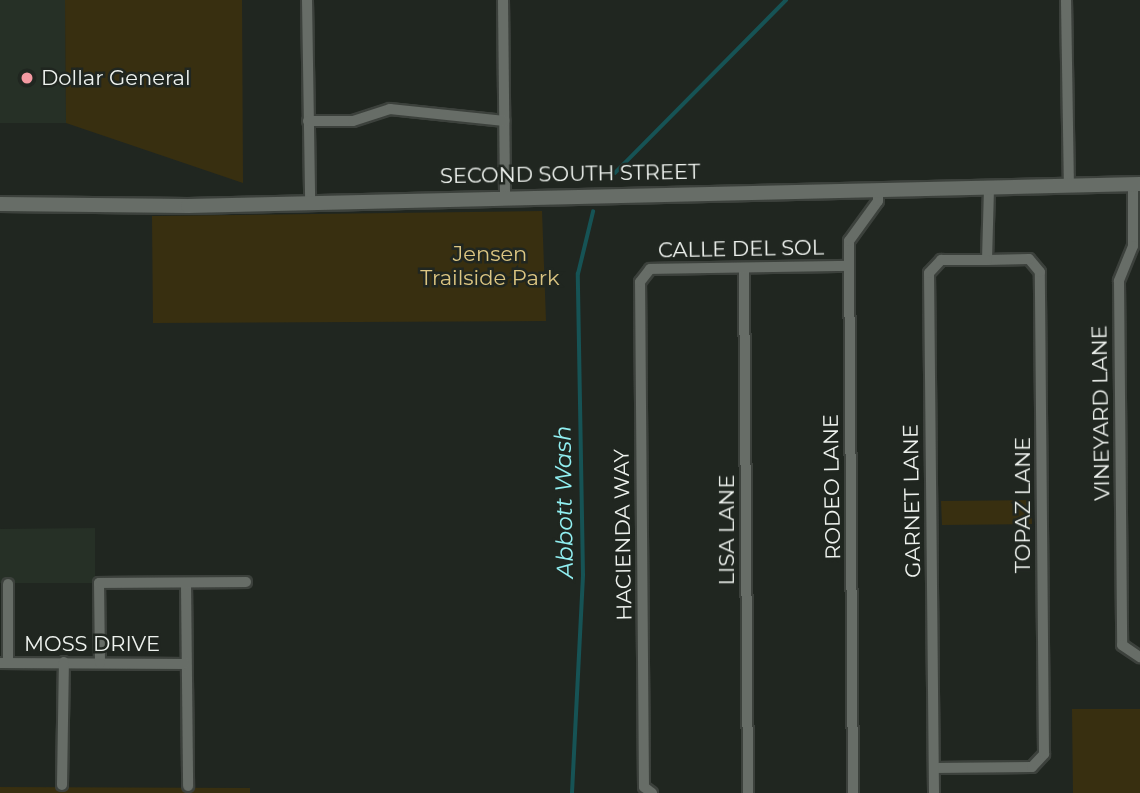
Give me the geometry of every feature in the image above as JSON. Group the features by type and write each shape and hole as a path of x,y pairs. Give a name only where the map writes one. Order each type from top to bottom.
{"street":[{"path":"307,0 310,199"},
{"path":"503,0 505,197"},
{"path":"1066,0 1069,185"},
{"path":"308,121 353,121 390,109 504,121"},
{"name":"SECOND SOUTH STREET","path":"0,204 1137,184"},
{"name":"VINEYARD LANE","path":"1137,184 1133,246 1119,281 1122,645 1140,657"},
{"path":"987,260 989,187"},
{"name":"RODEO LANE","path":"853,793 849,241 878,201 878,189"},
{"name":"TOPAZ LANE","path":"934,768 1032,767 1044,754 1040,272 1029,259 987,260"},
{"name":"GARNET LANE","path":"934,793 929,273 940,260 987,260"},
{"name":"CALLE DEL SOL","path":"639,282 650,269 849,266"},
{"name":"LISA LANE","path":"744,268 748,793"},
{"name":"HACIENDA WAY","path":"639,282 648,790"},
{"path":"100,663 99,583 246,582"},
{"path":"186,583 184,664 188,786"},
{"path":"4,663 8,584"},
{"path":"62,785 64,662"},
{"name":"MOSS DRIVE","path":"4,663 184,664"}],"shaded area":[{"path":"0,0 65,0 66,123 0,123"},
{"path":"95,528 95,583 0,583 0,529"}],"green space":[{"path":"65,0 242,0 243,183 66,123"},
{"name":"Jensen Trailside Park","path":"542,211 546,321 153,323 152,216"},
{"path":"1031,500 1032,524 942,525 941,501"},
{"path":"1072,709 1140,709 1140,793 1073,793"},
{"path":"0,787 250,788 250,793 0,793"}],"waterway":[{"name":"Abbott Wash","path":"615,173 786,0"},
{"name":"Abbott Wash","path":"572,793 583,575 578,274 593,212"}],"place":[{"name":"Dollar General","path":"27,78"}]}
